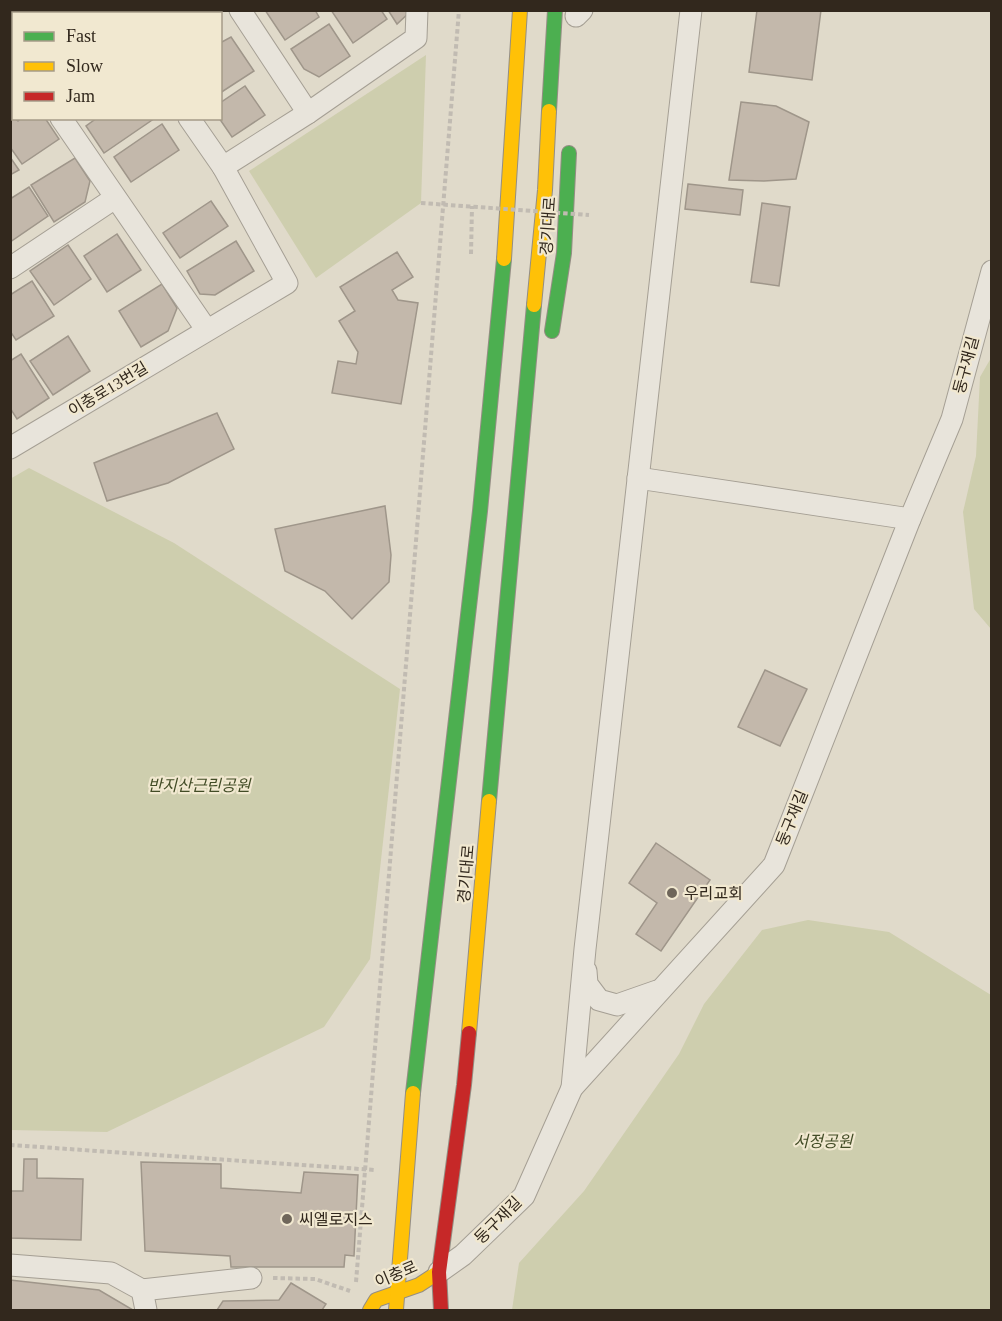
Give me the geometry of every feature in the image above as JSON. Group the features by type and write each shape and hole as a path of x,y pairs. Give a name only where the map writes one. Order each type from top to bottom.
{"main road":[{"name":"경기대로","path":"396,1311 414,1076 487,443 503,277 520,10"},
{"name":"경기대로","path":"441,1311 439,1272 465,1085 544,190 555,10"},
{"name":"경기대로","path":"549,344 564,253 570,134"},
{"name":"경기대로","path":"521,440 541,379"},
{"name":"경기대로","path":"477,391 487,443"},
{"name":"이충로","path":"370,1311 376,1300 419,1285 439,1272"}],"street":[{"path":"240,10 308,112"},
{"path":"223,167 416,38 417,10"},
{"path":"572,1088 585,949 692,10"},
{"path":"62,120 206,329"},
{"name":"이충로13번길","path":"10,448 206,329 287,283 223,167 190,120"},
{"path":"10,268 115,198"},
{"name":"둥구재길","path":"439,1272 463,1255 524,1196 572,1088 774,865 910,519 952,419 992,271"},
{"path":"638,477 910,519"},
{"path":"585,949 587,984 598,1000 617,1005 660,990"},
{"path":"10,1264 111,1273 144,1300 251,1278"}],"path":[{"path":"251,1278 315,1279 355,1293 459,10"},
{"path":"421,203 589,215"},
{"path":"471,254 472,206"},
{"path":"10,1145 375,1170"}],"green space":[{"path":"426,55 421,203 316,278 249,171"},
{"path":"991,358 991,629 974,609 963,512 976,456 980,377"},
{"name":"반지산근린공원","path":"29,468 174,543 400,689 370,959 324,1027 107,1132 11,1130 10,479"},
{"name":"서정공원","path":"808,920 889,932 991,995 991,1310 512,1310 519,1263 584,1191 679,1054 704,1004 762,930"}],"building":[{"path":"21,10 66,10 64,12 19,12"},
{"path":"157,10 212,10 213,12 156,12"},
{"path":"265,10 315,10 319,17 285,40"},
{"path":"331,10 381,10 387,19 353,43"},
{"path":"388,10 412,10 397,24"},
{"path":"757,10 821,10 812,80 749,72"},
{"path":"329,24 350,56 319,77 304,69 291,49"},
{"path":"231,37 254,71 222,92 222,42"},
{"path":"245,86 265,115 232,137 220,120 222,102"},
{"path":"741,102 776,106 809,122 796,179 729,180"},
{"path":"12,114 12,120 18,121 46,120 59,139 22,164 10,147 10,115"},
{"path":"94,120 152,120 104,153 86,126"},
{"path":"162,124 179,150 131,182 114,157"},
{"path":"10,157 19,170 10,175"},
{"path":"75,158 90,181 85,202 54,222 31,185"},
{"path":"688,184 743,190 740,215 685,209"},
{"path":"29,187 48,216 10,242 10,199"},
{"path":"211,201 228,226 180,258 163,233"},
{"path":"762,203 790,207 779,286 751,282"},
{"path":"117,234 141,270 107,292 84,256"},
{"path":"236,241 254,271 215,295 200,294 187,271"},
{"path":"68,245 91,279 54,305 30,271"},
{"path":"397,252 413,277 392,290 398,300 418,303 401,404 332,393 338,361 356,364 358,352 339,321 355,311 340,287"},
{"path":"32,281 54,316 16,340 10,331 10,295"},
{"path":"162,284 177,308 168,331 141,347 119,311"},
{"path":"68,336 90,371 53,395 30,361"},
{"path":"21,354 49,398 17,419 10,408 10,361"},
{"path":"217,413 234,449 168,483 107,501 94,463"},
{"path":"385,506 391,555 389,582 352,619 325,591 285,571 275,529"},
{"path":"765,670 807,689 780,746 738,727"},
{"name":"우리교회","path":"656,843 710,880 661,951 636,934 657,903 629,883"},
{"path":"24,1159 37,1159 37,1178 83,1179 81,1240 10,1238 10,1191 23,1191"},
{"path":"141,1162 221,1164 221,1188 301,1193 304,1172 358,1175 354,1256 345,1255 344,1267 231,1267 230,1256 145,1251"},
{"path":"10,1280 99,1290 133,1310 10,1310"},
{"path":"291,1283 326,1304 322,1310 217,1310 223,1301 279,1300"}],"traffic: fast":[{"path":"549,111 555,10"},
{"path":"552,331 564,253 569,153"},
{"path":"413,1093 480,511 504,259"},
{"path":"489,801 534,305"}],"traffic: slow":[{"path":"504,259 520,10"},
{"path":"534,305 545,190 549,111"},
{"path":"469,1033 489,801"},
{"path":"396,1310 413,1093"},
{"path":"370,1310 376,1300 419,1285 439,1272"}],"traffic: jam":[{"path":"441,1310 439,1272 469,1033"}],"place":[{"name":"우리교회","path":"672,893"},
{"name":"씨엘로지스","path":"287,1219"}]}
